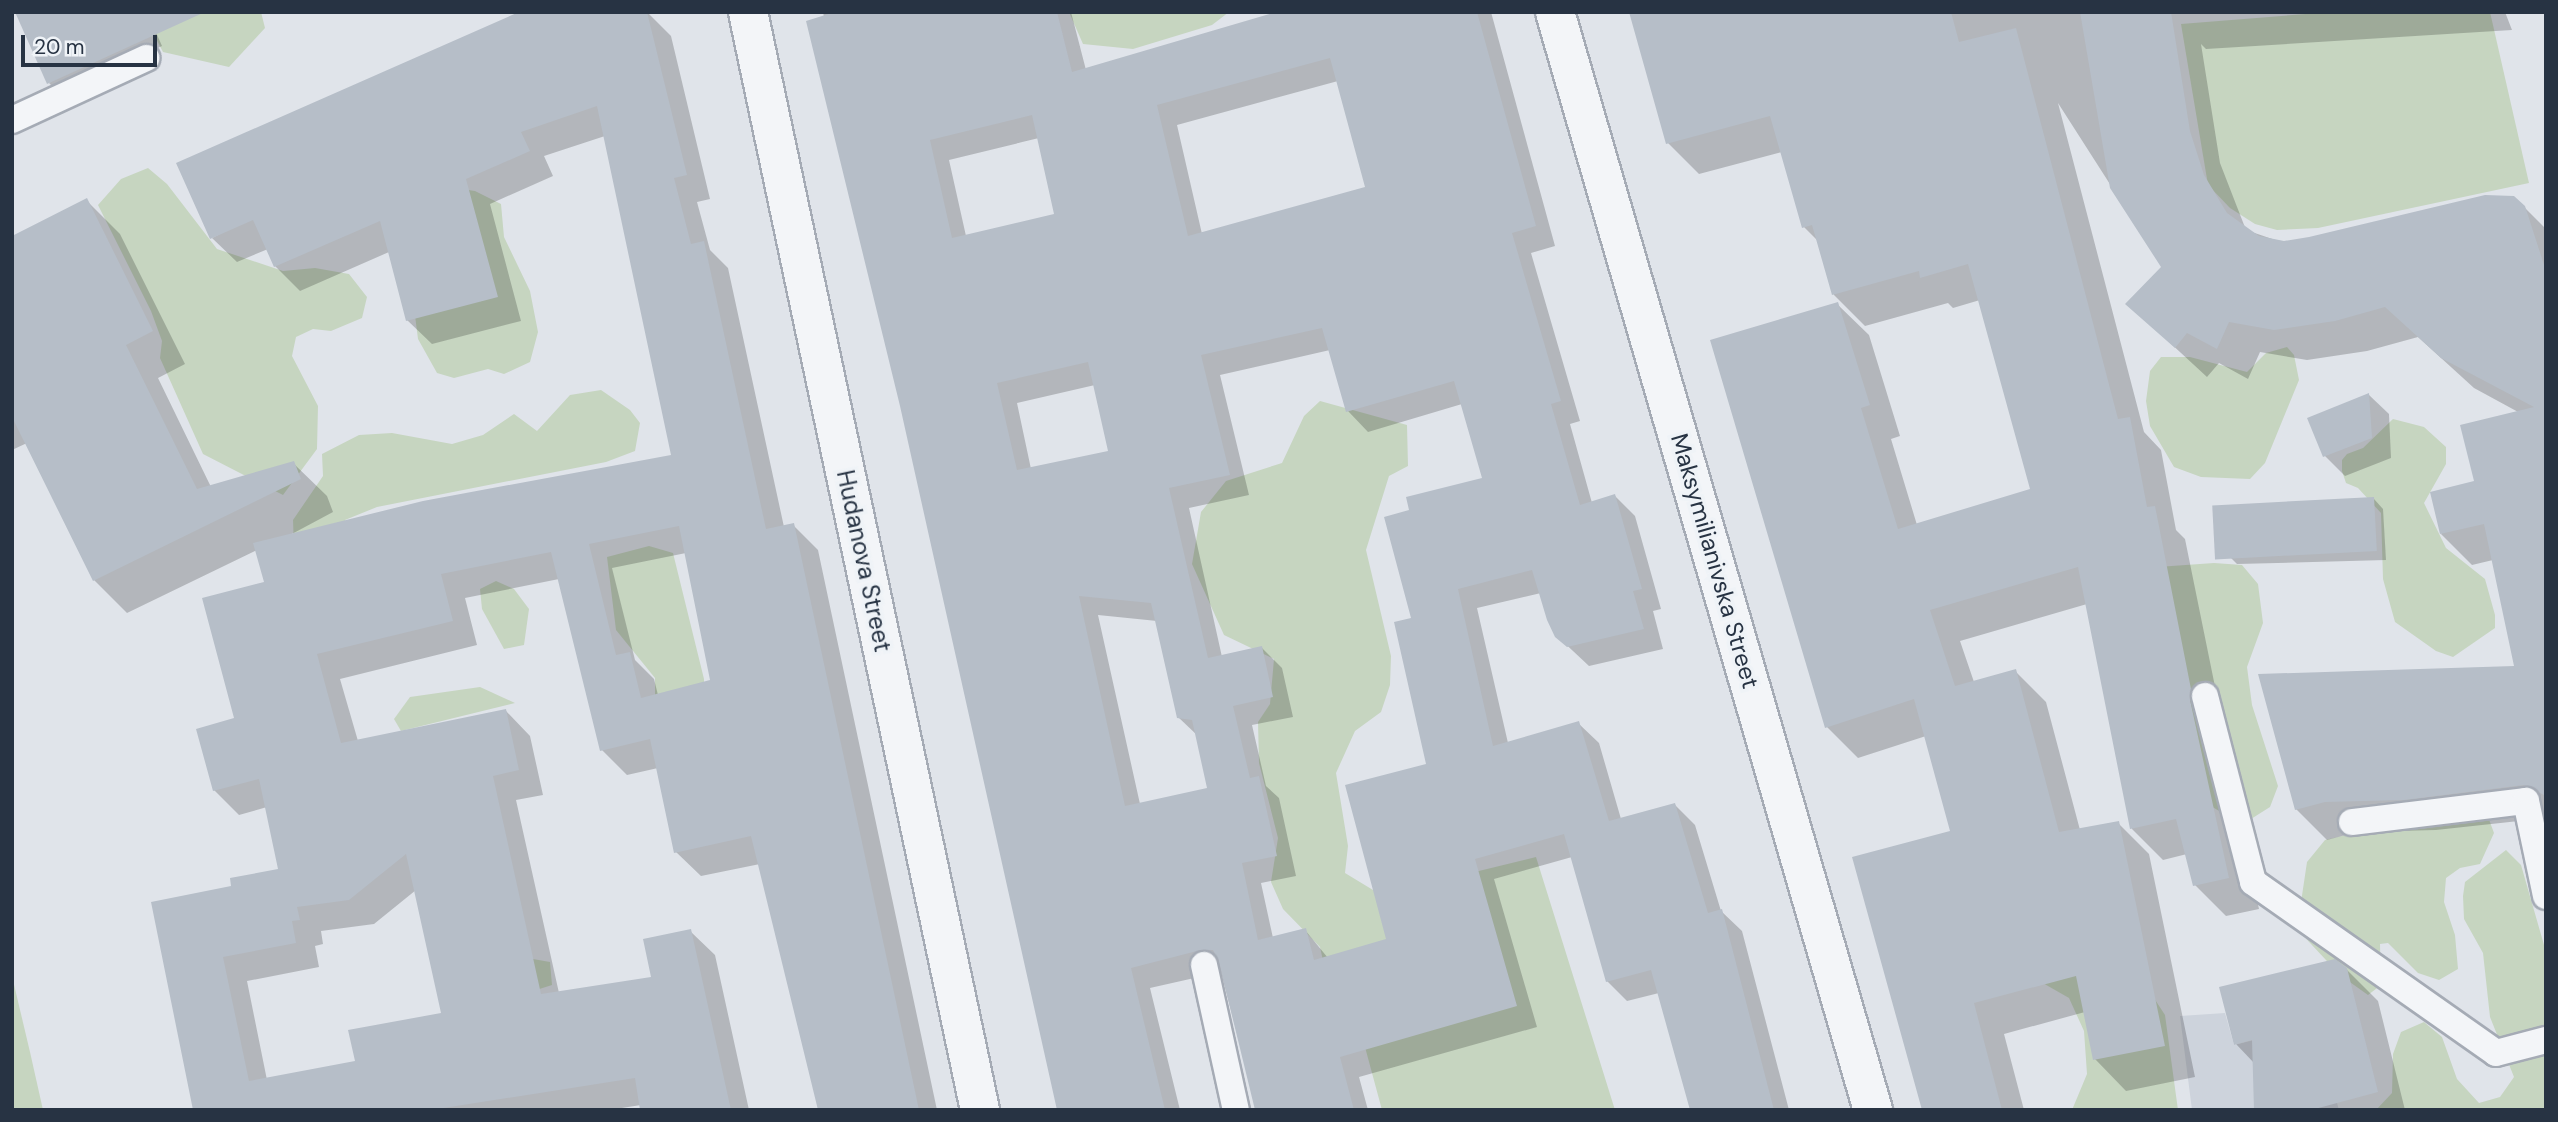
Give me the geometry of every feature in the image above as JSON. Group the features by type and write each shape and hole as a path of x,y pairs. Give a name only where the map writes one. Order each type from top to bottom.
{"street":[{"name":"Hudanova Street","path":"748,12 980,1110"},
{"name":"Maksymilianivska Street","path":"1555,12 1873,1110"}],"lane":[{"path":"12,120 146,58"},
{"path":"2205,696 2253,882 2496,1053 2546,1041"},
{"path":"2352,822 2526,801 2546,896"},
{"path":"1204,965 1236,1110"}],"shaded area":[{"path":"2225,1013 2234,1045 2315,1025 2339,1110 2192,1110 2180,1016"}],"green space":[{"path":"142,12 261,12 265,28 229,67 163,52"},
{"path":"1069,12 1229,12 1212,25 1133,49 1083,44"},
{"path":"2331,12 2490,12 2529,183 2318,228 2277,230 2255,224 2230,208 2208,185 2181,24"},
{"path":"148,168 167,184 217,249 283,271 315,268 349,274 367,297 362,318 331,331 313,329 296,337 292,356 318,406 317,449 283,495 203,454 160,358 162,341 151,311 98,205 121,179"},
{"path":"421,183 475,191 501,204 504,237 530,291 538,332 530,362 504,374 488,369 454,378 437,373 418,339 412,292"},
{"path":"2287,347 2294,355 2299,380 2265,463 2250,479 2201,477 2174,467 2150,426 2146,401 2150,371 2161,357 2190,357 2247,372 2266,353"},
{"path":"601,390 630,410 640,423 635,451 606,462 377,507 345,520 350,584 294,548 293,520 323,476 322,454 359,435 392,433 452,444 483,435 514,414 537,431 570,395"},
{"path":"1320,401 1407,425 1408,466 1389,476 1366,550 1391,656 1390,685 1381,712 1355,731 1336,773 1348,846 1345,873 1373,890 1446,879 1536,857 1615,1110 1382,1110 1355,1010 1325,970 1320,947 1283,909 1271,882 1278,838 1259,763 1258,722 1270,704 1274,659 1224,635 1192,564 1201,512 1226,481 1282,463 1304,416"},
{"path":"2393,419 2424,427 2446,447 2446,464 2424,503 2446,548 2485,579 2495,615 2495,628 2453,657 2436,651 2395,622 2383,579 2381,513 2358,488 2346,483 2342,471 2342,460 2347,454 2363,448"},
{"path":"649,546 673,553 704,679 704,712 655,717 655,678 616,630 607,557"},
{"path":"2214,563 2242,565 2258,584 2263,623 2247,667 2252,705 2278,786 2270,807 2251,819 2221,812 2195,797 2129,569"},
{"path":"496,581 514,589 529,609 524,645 504,649 482,609 480,589"},
{"path":"480,687 515,703 401,731 394,719 410,697"},
{"path":"2487,814 2494,833 2480,864 2460,868 2446,878 2444,902 2455,935 2458,969 2439,980 2418,973 2388,943 2380,944 2381,985 2368,995 2340,975 2297,929 2307,862 2325,840 2395,824"},
{"path":"2506,850 2521,865 2546,952 2546,1110 2376,1110 2392,1093 2393,1054 2401,1032 2424,1022 2442,1037 2457,1079 2479,1103 2500,1097 2514,1077 2490,1017 2483,953 2464,919 2463,896 2465,882"},
{"path":"2126,955 2165,1015 2178,1110 2072,1110 2087,1074 2084,1031 2069,998 2041,982"},
{"path":"533,959 550,962 552,985 508,999"},
{"path":"12,976 30,1052 43,1110 12,1110"}],"building":[{"path":"15,12 205,12 47,84"},
{"path":"519,12 647,12 687,175 674,178 691,244 704,241 766,529 794,523 919,1110 818,1110 751,836 674,853 650,739 600,751 551,552 441,574 453,621 317,654 341,743 506,709 519,770 493,776 541,994 651,977 643,939 691,929 731,1110 640,1110 635,1078 431,1110 193,1110 151,902 231,886 230,878 278,869 259,779 213,791 196,729 234,718 202,598 264,582 253,543 423,501 671,455 597,106 521,132 530,151 466,179 498,297 406,321 380,221 274,267 253,220 210,239 176,163","holes":["679,526 710,680 641,698 630,652 616,655 589,544","406,854 441,1013 348,1030 355,1061 249,1081 223,957 296,943 292,921 300,920 297,907 349,900"]},
{"path":"835,12 1057,12 1072,72 1276,12 1477,12 1536,226 1512,233 1561,401 1551,404 1580,505 1615,494 1642,589 1633,591 1644,629 1567,647 1555,637 1547,620 1532,570 1458,589 1493,746 1579,721 1609,821 1675,803 1708,913 1722,909 1774,1110 1690,1110 1651,970 1606,982 1564,834 1475,859 1517,1006 1340,1057 1354,1110 1255,1110 1219,962 1213,950 1201,950 1131,968 1165,1110 1057,1110 900,406 806,21","holes":["1330,58 1365,187 1188,236 1157,105","1032,115 1054,214 952,238 930,140","1322,328 1346,412 1454,381 1482,478 1406,497 1409,510 1384,517 1411,618 1394,622 1426,764 1345,785 1386,939 1314,960 1306,928 1258,940 1242,863 1277,856 1259,776 1250,778 1233,706 1273,697 1262,646 1208,658 1169,488 1230,475 1201,355","1088,362 1108,451 1017,470 997,383","1079,596 1151,603 1177,718 1192,720 1207,788 1125,806"]},
{"path":"1629,12 1951,12 1959,42 2016,28 2118,419 2130,417 2147,507 2155,506 2191,689 2190,700 2229,878 2193,886 2176,819 2130,829 2078,567 1930,610 1955,686 2016,669 2059,832 2119,821 2165,1046 2093,1060 2076,976 1974,1003 2002,1110 1922,1110 1852,857 1950,831 1914,699 1825,728 1710,340 1838,302 1870,405 1861,408 1898,529 2030,489 1968,264 1920,278 1919,271 1832,295 1812,225 1802,228 1770,116 1666,144"},
{"path":"2080,12 2171,12 2190,131 2204,175 2227,213 2259,236 2284,241 2309,237 2485,195 2514,196 2525,206 2546,271 2546,796 2524,785 2404,800 2325,802 2295,810 2258,674 2514,666 2484,524 2440,534 2430,492 2474,481 2460,425 2534,407 2441,358 2385,307 2335,321 2274,330 2229,322 2217,349 2187,333 2175,348 2125,304 2161,267 2110,188"},
{"path":"87,198 153,331 126,345 197,489 294,461 301,479 93,581 12,417 12,236"},
{"path":"2369,393 2372,438 2323,457 2307,418"},
{"path":"2374,497 2377,551 2215,559 2212,505"},
{"path":"2335,959 2347,968 2378,1092 2311,1110 2254,1110 2252,1040 2234,1045 2219,987"}]}
